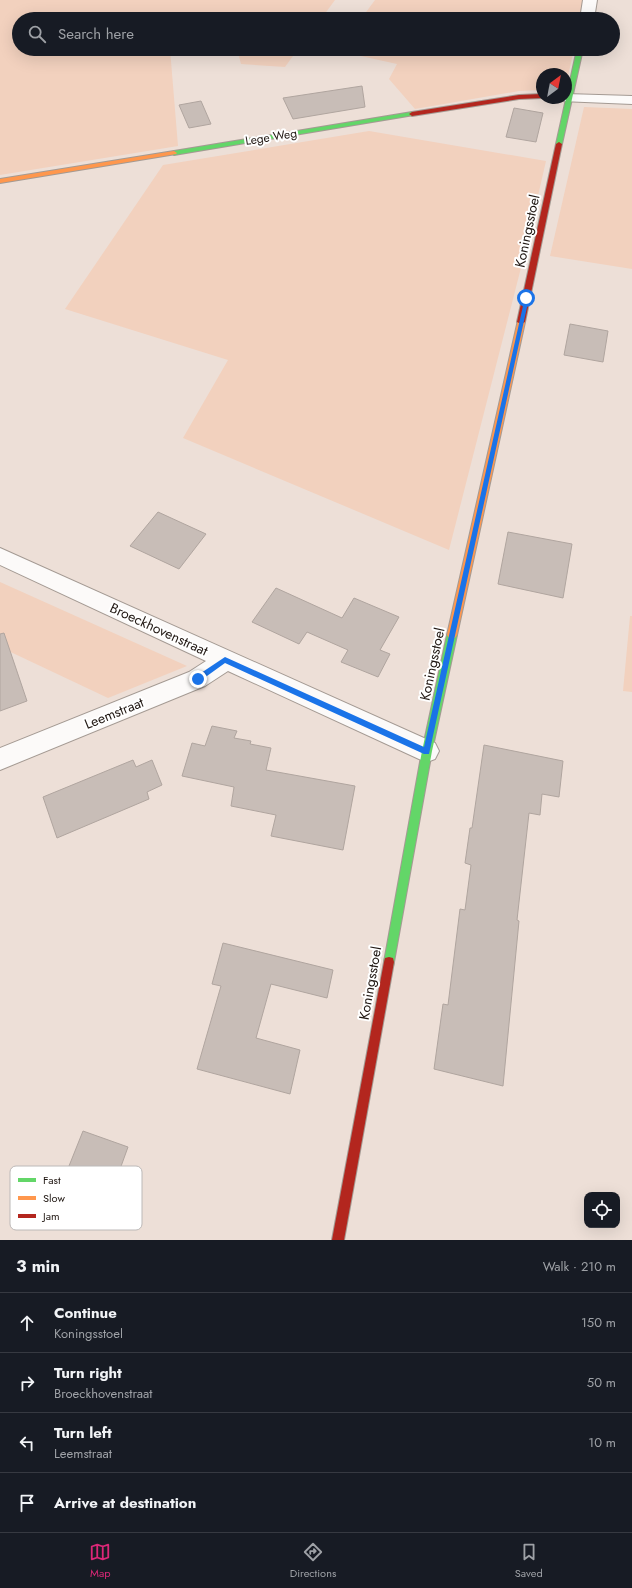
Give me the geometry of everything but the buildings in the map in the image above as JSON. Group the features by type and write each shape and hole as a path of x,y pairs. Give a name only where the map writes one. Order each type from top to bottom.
{"street":[{"path":"588,12 590,0"},
{"name":"Koningsstoel","path":"572,82 578,56"},
{"name":"Lege Weg","path":"0,181 504,100 536,97"},
{"path":"572,98 632,100"},
{"name":"Koningsstoel","path":"338,1240 427,751 567,104"},
{"name":"Broeckhovenstraat","path":"0,556 427,751"},
{"name":"Leemstraat","path":"0,759 198,679 225,660"}],"shaded area":[{"path":"0,0 335,0 326,12 12,12 12,56 171,56 178,146 0,175"},
{"path":"375,0 584,0 581,12 366,12"},
{"path":"239,56 293,56 285,67 241,64"},
{"path":"361,56 572,56 570,68 536,68 536,90 519,91 415,109 389,79 397,64"},
{"path":"584,107 632,109 632,269 550,256"},
{"path":"369,131 546,161 525,252 449,550 183,438 228,360 65,309 163,165"},
{"path":"0,582 187,666 108,698 0,647"},
{"path":"630,616 632,616 632,692 623,691"}],"traffic: fast":[{"path":"559,144 578,56"},
{"path":"174,153 412,114"},
{"path":"389,962 427,751 452,635"}],"traffic: slow":[{"path":"0,181 174,153"},
{"path":"452,635 521,322"}],"traffic: jam":[{"path":"412,114 519,97 536,96"},
{"path":"521,322 559,144"},
{"path":"338,1240 389,962"}],"route":[{"path":"198,679 225,660 427,751 526,298"}]}
